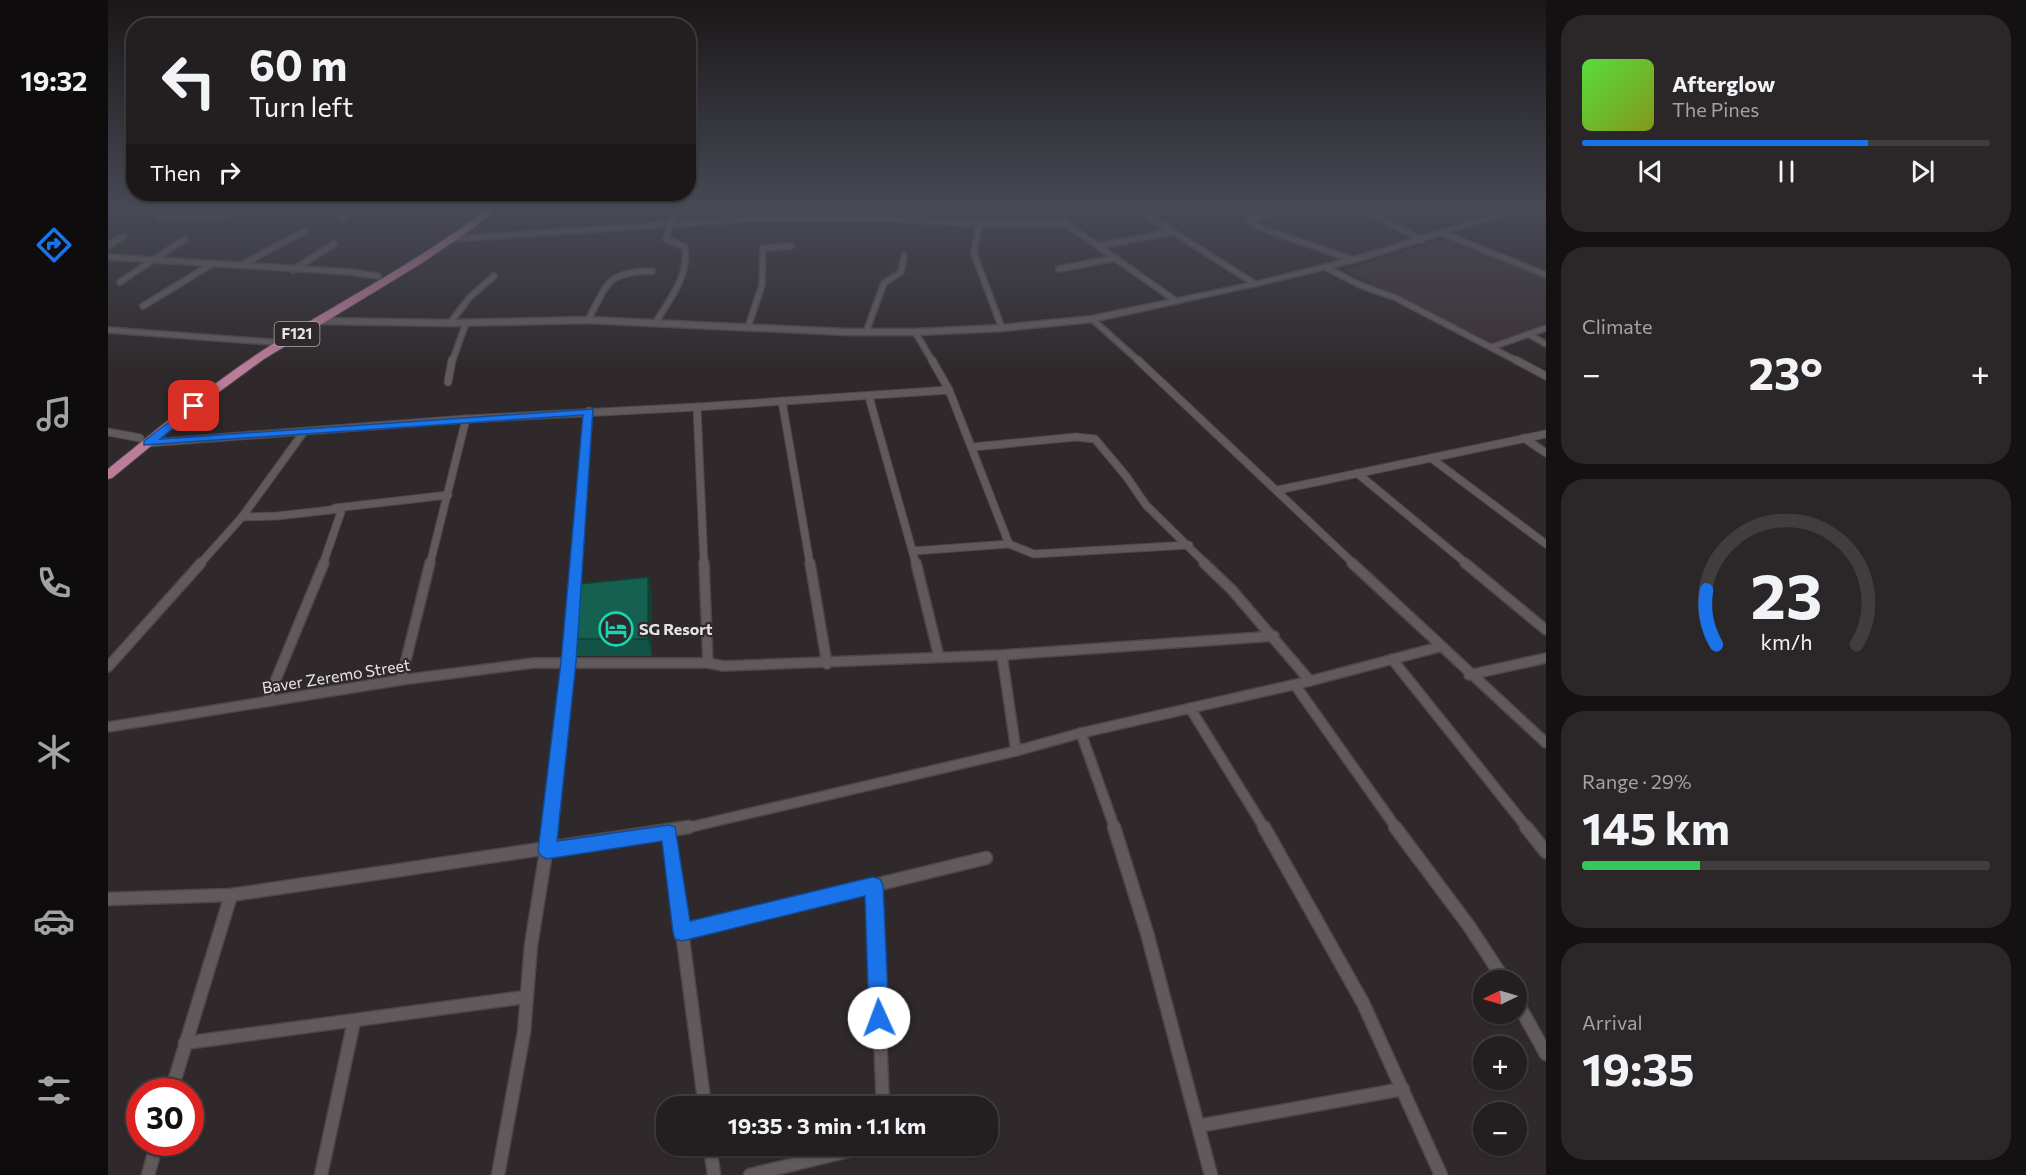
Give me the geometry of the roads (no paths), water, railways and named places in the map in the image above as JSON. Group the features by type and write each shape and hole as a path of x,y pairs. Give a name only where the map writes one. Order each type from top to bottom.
{"main road":[{"name":"F121","path":"108,475 144,441 219,378 344,295 402,262"},
{"name":"F121","path":"108,464 229,380 415,262"}],"street":[{"path":"120,282 151,262"},
{"path":"169,262 350,272 378,276"},
{"path":"241,265 246,262"},
{"path":"292,270 305,262"},
{"path":"656,322 682,279 688,262"},
{"path":"748,327 762,285 763,262"},
{"path":"866,332 881,288 886,281 901,272 902,262"},
{"path":"977,262 1002,328"},
{"path":"1059,269 1096,262"},
{"path":"1121,262 1176,301"},
{"path":"1220,262 1256,284"},
{"path":"319,321 466,323 588,320 866,332 1002,328 1092,319 1256,284 1345,262"},
{"path":"1513,262 1546,275"},
{"path":"143,306 212,264"},
{"path":"1324,267 1356,284 1396,298 1546,376"},
{"path":"588,320 606,285 613,277 625,271 652,271"},
{"path":"450,323 470,297 494,276"},
{"path":"1092,319 1178,394 1439,647 1546,743"},
{"path":"448,382 451,364 466,323"},
{"path":"1492,347 1546,328"},
{"path":"108,330 271,342"},
{"path":"915,332 949,390 1009,544"},
{"path":"1528,334 1546,345"},
{"path":"108,432 144,441 303,433 466,419 869,397 949,390"},
{"path":"869,397 913,551 939,657"},
{"path":"782,401 827,664"},
{"path":"697,407 708,663"},
{"path":"498,1175 524,1032 531,945 547,851 569,662 589,411"},
{"path":"400,680 466,419"},
{"path":"108,667 242,517 303,433"},
{"path":"1278,490 1546,434"},
{"path":"973,447 1076,437 1092,438 1126,476 1146,505 1189,545 1274,636 1310,681"},
{"path":"1524,438 1546,453"},
{"path":"1431,458 1546,544"},
{"path":"1357,474 1546,630"},
{"path":"242,517 277,516 448,495"},
{"path":"267,701 340,522 341,512 335,508"},
{"path":"913,551 1009,544 1034,554 1189,545"},
{"name":"Baver Zeremo Street","path":"108,727 400,680 534,663 708,663 723,666 827,664 1002,655 1274,636"},
{"path":"108,899 231,895 669,832 1016,751 1081,733 1295,685 1439,647"},
{"path":"1002,655 1016,751"},
{"path":"1469,675 1546,658"},
{"path":"1392,659 1546,852"},
{"path":"1295,685 1369,792 1469,926 1498,970"},
{"path":"1190,708 1245,794 1363,1003 1441,1175"},
{"path":"1081,733 1119,841 1147,933 1211,1175"},
{"path":"669,832 704,1096"},
{"path":"682,932 986,858"},
{"path":"873,885 883,1096"},
{"path":"175,1078 231,895"},
{"path":"185,1043 526,997"},
{"path":"1527,1020 1546,1054"},
{"path":"321,1175 354,1021"},
{"path":"1198,1126 1403,1089"},
{"path":"148,1175 153,1156"},
{"path":"711,1156 714,1175"},
{"path":"750,1175 828,1156"}],"place":[{"name":"SG Resort","path":"616,629"}]}
